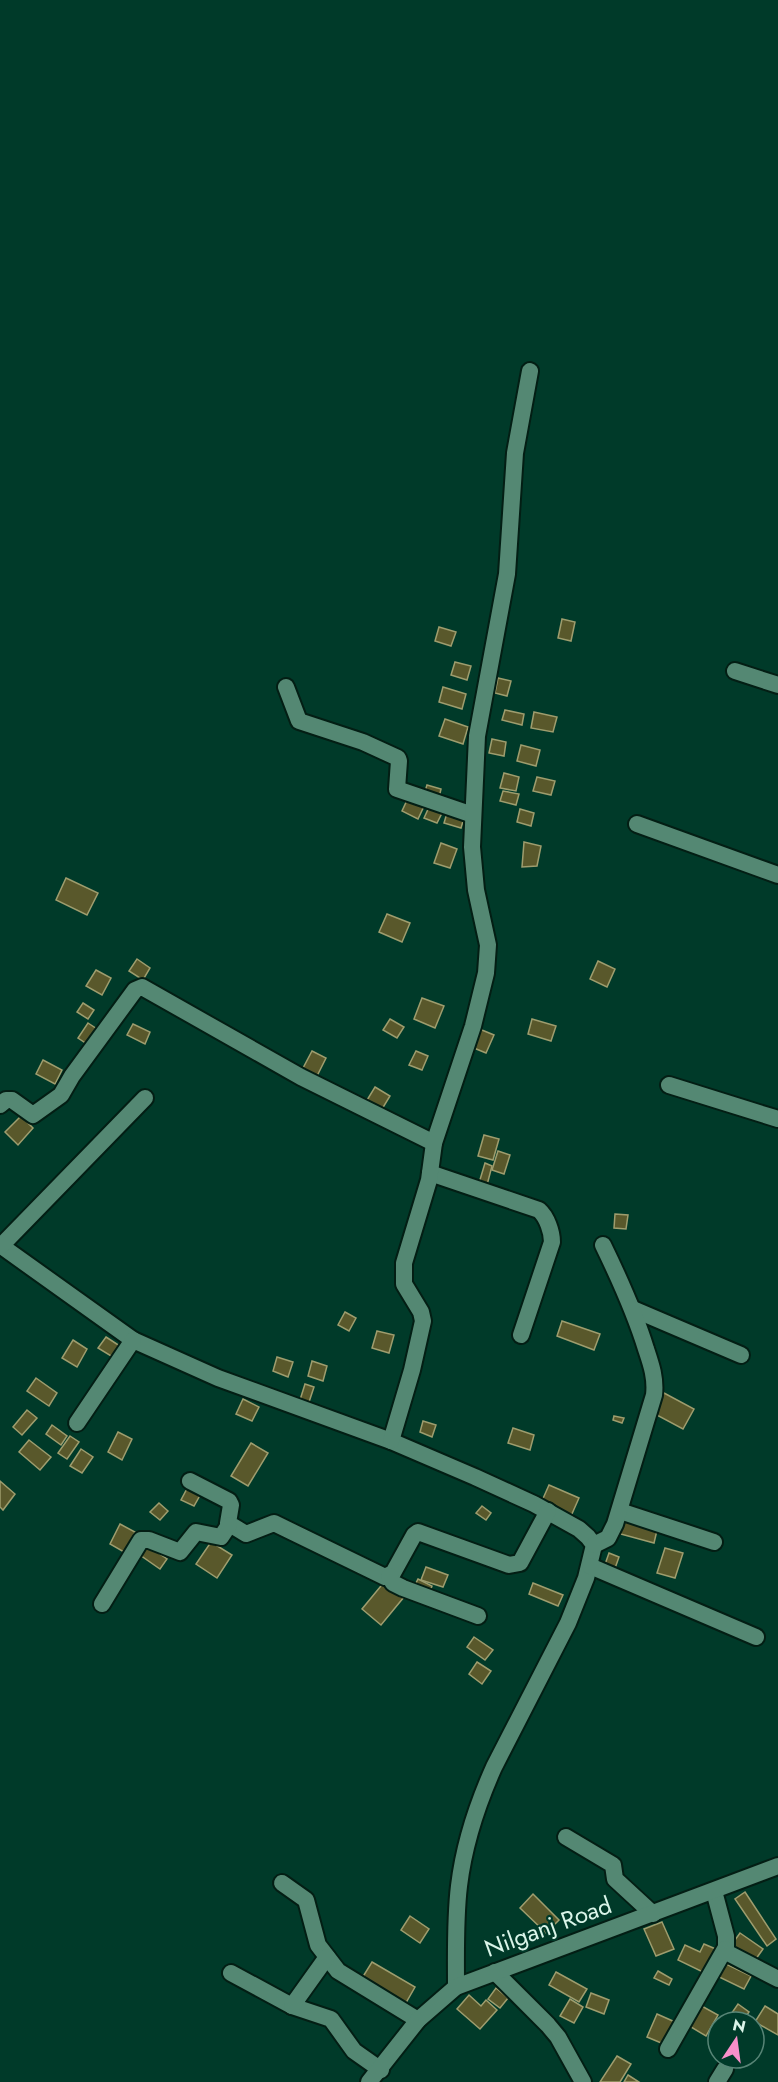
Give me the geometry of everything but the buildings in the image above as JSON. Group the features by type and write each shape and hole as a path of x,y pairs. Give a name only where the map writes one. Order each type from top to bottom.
{"street":[{"path":"391,1441 412,1371 423,1321 422,1312 404,1284 405,1263 430,1173 434,1143 473,1026 486,973 488,945 474,877 473,815 477,736 507,574 515,453 530,371"},
{"path":"735,671 778,685"},
{"path":"286,687 299,721 363,742 398,758 397,789 473,815"},
{"path":"637,824 778,875"},
{"path":"0,1105 6,1100 12,1100 33,1115 56,1100 135,990 142,987 301,1077 434,1143"},
{"path":"669,1085 778,1119"},
{"path":"145,1098 0,1246 133,1340 218,1378 391,1441 475,1477 548,1511 579,1529 594,1545 590,1566 568,1623 494,1767 467,1838 456,1921 456,1987"},
{"path":"430,1173 539,1210 545,1217 552,1242 521,1335"},
{"path":"594,1545 603,1542 611,1534 620,1511 655,1385 633,1309 603,1245"},
{"path":"633,1309 741,1355"},
{"path":"77,1423 133,1340"},
{"path":"190,1481 229,1501 231,1506 227,1521 229,1525 248,1534 274,1523 385,1577 393,1573 414,1535 418,1532 509,1566 516,1565 520,1563 548,1511"},
{"path":"620,1511 714,1542"},
{"path":"102,1604 141,1539 180,1551 196,1532 221,1537 229,1525"},
{"path":"590,1566 756,1637"},
{"path":"389,1576 393,1583 403,1588 477,1616"},
{"path":"566,1837 613,1865 615,1879 652,1914"},
{"name":"Nilganj Road","path":"375,2076 418,2019 456,1987 778,1866"},
{"path":"282,1883 306,1900 318,1945 338,1971 418,2019"},
{"path":"668,2049 725,1949 726,1936 714,1891"},
{"path":"725,1949 741,1962 778,1979"},
{"path":"292,2006 327,1958"},
{"path":"495,1972 558,2037 583,2082"},
{"path":"231,1973 292,2006 331,2019 375,2076"}]}
